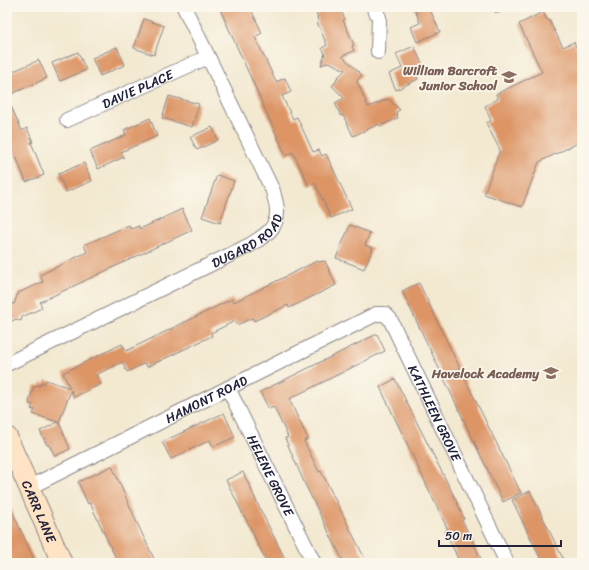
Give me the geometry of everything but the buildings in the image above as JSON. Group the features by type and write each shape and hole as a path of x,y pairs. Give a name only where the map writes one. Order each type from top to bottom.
{"street":[{"name":"DUGARD ROAD","path":"7,364 250,244 266,235 275,226 278,210 273,191 184,7"},
{"path":"373,7 378,17 378,52"},
{"name":"DAVIE PLACE","path":"67,120 208,57"},
{"name":"HAMONT ROAD","path":"30,487 376,314 384,314"},
{"name":"KATHLEEN GROVE","path":"384,314 390,319 507,563"},
{"name":"HELENE GROVE","path":"228,388 314,563"},
{"name":"CARR LANE","path":"7,437 62,563"}],"place":[{"name":"William Barcroft Junior School","path":"509,77"},
{"name":"Havelock Academy","path":"551,373"}]}
